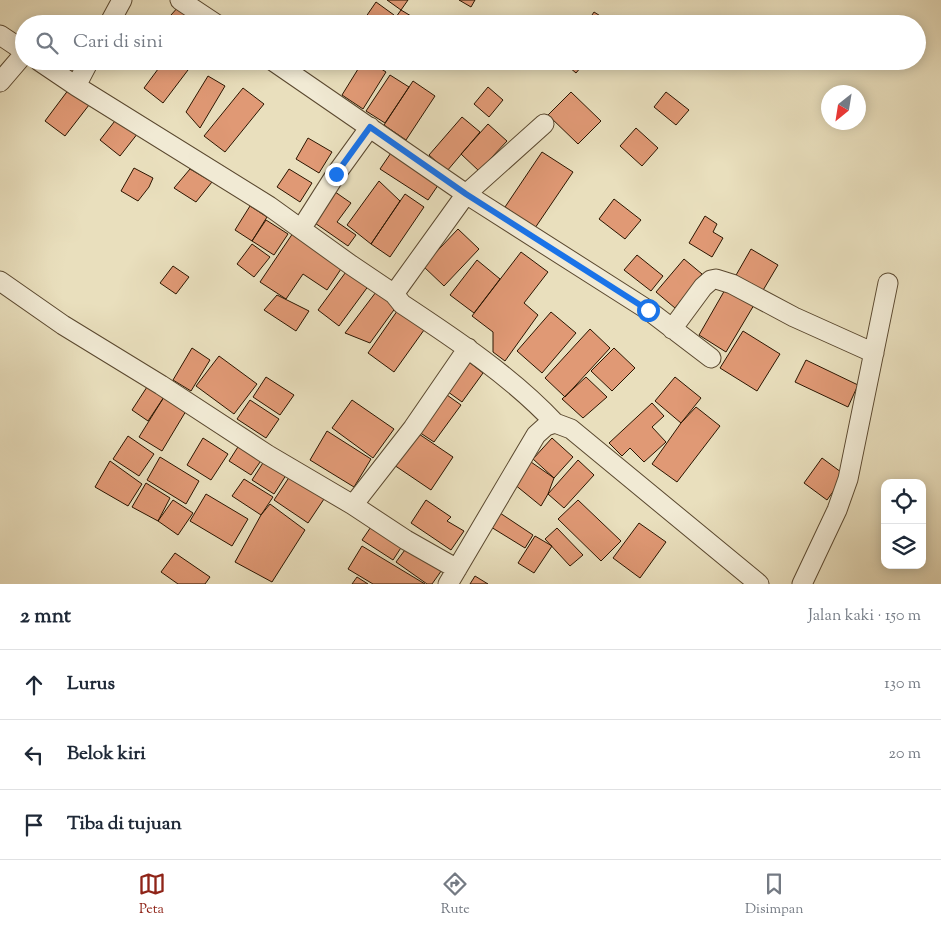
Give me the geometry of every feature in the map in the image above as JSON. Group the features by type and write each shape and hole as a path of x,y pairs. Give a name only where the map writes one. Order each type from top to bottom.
{"street":[{"path":"114,15 122,0"},
{"path":"193,3 206,15"},
{"path":"0,35 15,46"},
{"path":"0,82 15,63"},
{"path":"53,70 269,206 394,294 402,304 468,348 542,409 555,423 571,429 759,584"},
{"path":"76,86 84,70"},
{"path":"287,70 466,194 648,310 711,358"},
{"path":"394,294 466,194 544,124"},
{"path":"301,229 336,174 370,127"},
{"path":"672,329 702,287 711,280 716,279 732,284 794,316 874,353"},
{"path":"0,281 63,325 406,540 452,577 536,435 546,426 555,423"},
{"path":"802,584 837,510 848,479 888,283"},
{"path":"352,505 413,428 468,348"}],"building":[{"path":"387,0 408,0 401,10"},
{"path":"459,0 475,0 471,7"},
{"path":"376,2 394,15 367,15"},
{"path":"179,6 190,15 171,15"},
{"path":"401,10 409,15 397,15"},
{"path":"157,70 188,70 163,103 144,88"},
{"path":"357,70 383,70 386,72 363,109 342,95"},
{"path":"390,75 409,87 385,123 366,111"},
{"path":"208,76 225,86 200,128 186,112"},
{"path":"413,81 435,96 406,140 384,125"},
{"path":"488,87 503,100 489,117 474,104"},
{"path":"243,88 264,104 225,152 204,136"},
{"path":"69,89 89,105 65,136 45,121"},
{"path":"571,92 601,121 578,144 548,115"},
{"path":"666,92 689,110 676,125 654,107"},
{"path":"118,117 138,133 120,156 100,140"},
{"path":"462,117 480,132 447,171 429,155"},
{"path":"488,124 507,141 479,171 461,154"},
{"path":"636,128 658,148 642,166 620,146"},
{"path":"308,138 332,152 319,173 296,159"},
{"path":"395,147 443,178 428,200 380,169"},
{"path":"542,152 573,172 535,228 505,207"},
{"path":"134,168 153,178 149,187 138,201 121,191"},
{"path":"190,169 212,182 196,202 174,188"},
{"path":"289,169 312,183 300,202 277,187"},
{"path":"379,181 400,201 371,244 347,225"},
{"path":"328,187 351,203 337,222 356,235 348,246 312,221"},
{"path":"405,194 424,207 390,257 371,244"},
{"path":"614,199 641,220 625,239 599,219"},
{"path":"250,206 267,217 252,241 235,230"},
{"path":"705,216 717,224 713,232 723,238 712,257 689,243"},
{"path":"266,220 288,234 274,255 252,241"},
{"path":"458,229 479,249 444,286 423,266"},
{"path":"293,233 343,266 327,290 303,274 286,299 260,282"},
{"path":"252,244 270,257 254,277 237,264"},
{"path":"751,249 778,265 762,292 735,277"},
{"path":"521,252 548,272 524,303 538,315 505,361 493,352 493,332 472,316"},
{"path":"637,255 663,276 651,291 624,270"},
{"path":"684,259 702,274 675,308 656,292"},
{"path":"477,260 500,279 474,313 450,295"},
{"path":"351,265 372,281 339,326 318,310"},
{"path":"173,266 189,277 176,294 160,283"},
{"path":"726,288 754,305 726,352 699,335"},
{"path":"376,292 396,307 370,343 345,333"},
{"path":"277,295 309,311 296,331 264,310"},
{"path":"402,304 429,323 394,372 368,353"},
{"path":"551,312 576,333 542,373 517,351"},
{"path":"590,329 610,348 565,397 545,378"},
{"path":"743,331 780,354 757,391 720,368"},
{"path":"192,348 210,360 191,391 173,380"},
{"path":"614,348 635,368 612,391 591,371"},
{"path":"219,356 257,384 234,414 196,386"},
{"path":"465,359 483,373 462,402 444,389"},
{"path":"806,360 858,385 848,407 795,382"},
{"path":"266,377 294,395 280,415 253,397"},
{"path":"586,377 607,397 583,418 562,399"},
{"path":"675,377 701,398 681,423 655,401"},
{"path":"147,387 164,397 148,421 132,410"},
{"path":"440,390 461,405 434,442 413,428"},
{"path":"164,397 186,411 162,451 139,437"},
{"path":"250,400 279,419 266,438 237,419"},
{"path":"352,400 394,429 373,458 332,428"},
{"path":"652,403 664,416 652,427 666,442 644,462 630,448 622,456 609,443"},
{"path":"696,407 720,426 677,482 652,464 681,423"},
{"path":"327,431 371,459 354,487 310,460"},
{"path":"416,432 453,457 431,490 394,465"},
{"path":"128,436 154,454 139,476 113,459"},
{"path":"203,438 228,454 211,480 187,465"},
{"path":"552,438 573,457 554,478 533,459"},
{"path":"243,439 265,455 251,475 229,461"},
{"path":"268,455 290,469 274,494 252,480"},
{"path":"160,457 199,481 186,504 147,480"},
{"path":"822,458 845,475 827,500 804,483"},
{"path":"578,460 594,475 564,508 548,494"},
{"path":"110,461 142,484 128,506 95,487"},
{"path":"531,462 554,478 541,506 514,484"},
{"path":"294,470 328,493 308,523 274,500"},
{"path":"244,479 273,497 261,515 232,496"},
{"path":"146,483 170,498 158,521 132,507"},
{"path":"206,494 248,519 232,546 190,521"},
{"path":"173,500 193,513 178,535 158,521"},
{"path":"426,500 451,517 447,521 464,531 451,550 411,523"},
{"path":"578,500 621,541 601,561 558,519"},
{"path":"270,504 305,530 272,582 235,562 261,515"},
{"path":"500,513 533,535 525,548 491,527"},
{"path":"375,521 406,540 393,560 362,540"},
{"path":"639,523 666,542 640,578 613,558"},
{"path":"557,528 583,555 570,566 545,539"},
{"path":"535,536 552,546 534,573 518,563"},
{"path":"410,543 444,567 432,584 427,584 396,562"},
{"path":"362,546 425,584 373,584 348,569"},
{"path":"175,553 210,577 205,584 178,584 161,572"},
{"path":"475,576 488,584 470,584"},
{"path":"357,577 368,584 352,584"}],"route":[{"path":"336,174 370,127 466,194 505,217 648,310"}]}
